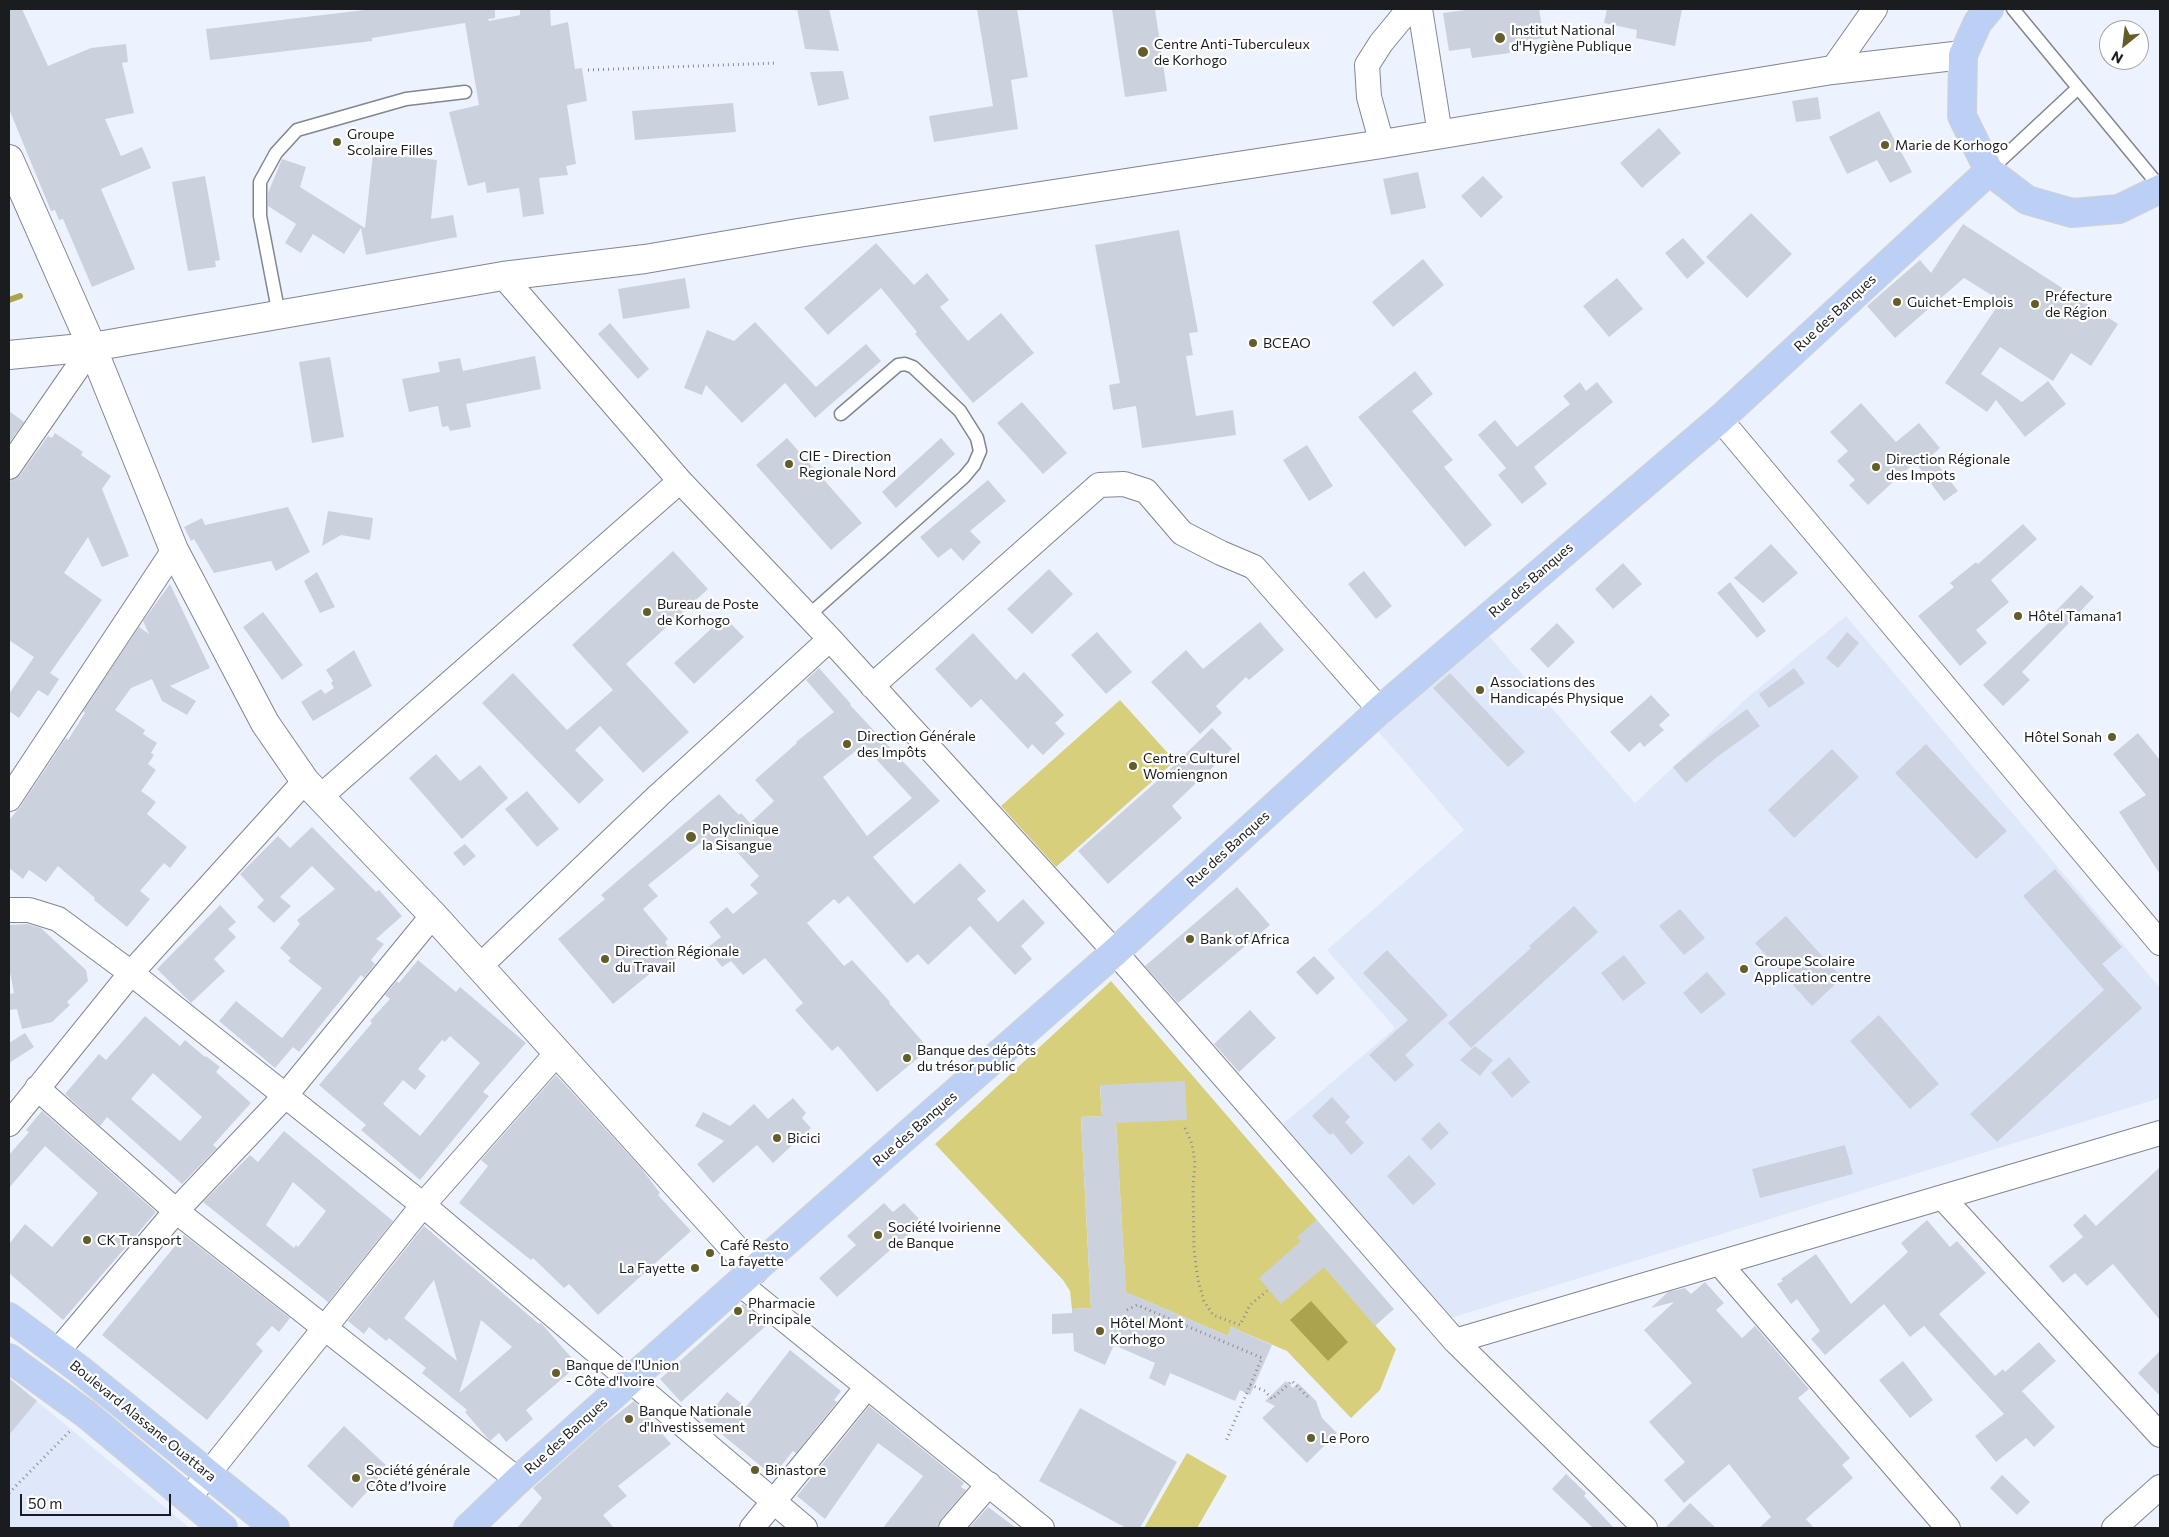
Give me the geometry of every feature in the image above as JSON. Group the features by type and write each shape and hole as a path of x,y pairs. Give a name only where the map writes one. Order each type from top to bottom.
{"main road":[{"path":"1989,9 1978,22 1963,55 1962,116 1990,171 2027,200 2072,213 2119,209 2160,188"},
{"name":"Rue des Banques","path":"468,1528 630,1379 1115,952 1380,710 1720,419 1990,171"},
{"name":"Boulevard Alassane Ouattara","path":"9,1318 57,1352 275,1528"},
{"path":"9,1358 86,1414 224,1528"},
{"path":"59,1394 79,1370"}],"street":[{"path":"1382,144 1369,97 1367,64 1380,43 1409,9"},
{"path":"1420,9 1440,134"},
{"path":"1832,70 1875,9"},
{"path":"9,355 92,347 503,276 645,259 798,233 1382,144 1832,70 1963,55"},
{"path":"9,158 92,347 174,550 265,723 312,789 433,915 557,1053 746,1277 867,1387 1042,1528"},
{"path":"503,276 680,481 830,639 1115,952 1455,1342 1645,1528"},
{"path":"9,467 92,347"},
{"path":"1720,419 2160,943"},
{"path":"9,1124 131,972 312,789 680,481"},
{"path":"872,686 1099,485 1124,484 1146,491 1182,533 1254,567 1380,710"},
{"path":"9,799 174,550"},
{"path":"479,967 659,795 830,639"},
{"path":"9,910 28,910 58,919 131,972 423,1205 630,1379 773,1503 805,1528"},
{"path":"57,1352 176,1211 285,1096 433,915"},
{"path":"188,1498 423,1205 557,1053"},
{"path":"37,1088 176,1211 325,1326 518,1480"},
{"path":"1455,1342 2160,1133"},
{"path":"1943,1198 2160,1435"},
{"path":"1720,1264 1948,1528"},
{"path":"752,1528 867,1387"},
{"path":"951,1528 989,1484"},
{"path":"2114,1528 2160,1486"}],"lane":[{"path":"2013,9 2160,188"},
{"path":"1990,171 2078,88"},
{"path":"279,315 260,216 260,182 276,154 297,130 406,99 465,92"},
{"path":"808,616 964,477 974,466 980,451 977,438 960,411 913,366 898,365 842,414"}],"path":[{"path":"588,70 777,64"},
{"path":"1185,1128 1192,1144 1195,1163 1193,1185 1194,1250 1198,1280 1204,1301 1213,1315 1240,1325 1250,1306 1267,1291"},
{"path":"1127,1310 1137,1305 1262,1358 1226,1441"},
{"path":"1250,1385 1265,1391 1272,1399 1292,1381 1310,1399"},
{"path":"9,1493 86,1414"}],"shaded area":[{"name":"Groupe Scolaire Application centre","path":"1846,616 2160,988 2160,1098 1451,1318 1283,1124 1395,1028 1327,950 1464,830 1377,730 1488,635 1635,803 1749,696"},
{"path":"1120,700 1175,761 1056,867 1001,806"},
{"path":"1111,981 1317,1220 1298,1237 1396,1349 1380,1390 1351,1418 1287,1351 1231,1327 1228,1336 1135,1296 1127,1315 1116,1123 1100,1086 1102,1116 1081,1117 1091,1308 1072,1309 1070,1291 1063,1280 935,1144"},
{"path":"1311,1301 1348,1342 1328,1361 1290,1320"},
{"path":"9,1378 37,1401 190,1528 9,1528"},
{"path":"1187,1453 1227,1476 1197,1528 1144,1528"}],"building":[{"path":"9,9 22,9 48,66 91,48 126,44 128,62 122,63 134,113 105,119 121,156 142,147 151,168 101,189 135,269 92,287 63,219 59,220 55,210 51,211 9,109"},
{"path":"373,9 495,9 495,18 488,19 489,21 520,15 520,9 550,9 551,26 568,22 575,69 582,68 587,101 567,105 576,164 566,166 568,175 539,178 544,214 523,217 519,188 487,193 485,182 468,186 449,112 479,105 465,23 372,38 372,41 210,60 206,29"},
{"path":"797,9 829,9 839,51 805,49"},
{"path":"977,9 1017,9 1028,77 1011,80 1018,129 934,142 929,116 993,106"},
{"path":"1112,9 1155,9 1167,91 1125,97"},
{"path":"1473,9 1539,9 1544,38 1509,43 1510,53 1472,58 1470,48 1449,51 1443,13"},
{"path":"1607,9 1682,9 1675,46 1636,38 1637,30 1604,23"},
{"path":"843,71 849,99 818,106 810,72"},
{"path":"1818,97 1821,119 1796,122 1792,101"},
{"path":"733,103 736,132 635,140 632,111"},
{"path":"1879,111 1912,172 1890,183 1877,160 1847,174 1829,137"},
{"path":"1659,128 1681,153 1642,188 1620,163"},
{"path":"373,153 437,160 431,219 453,215 457,237 366,255 361,228 344,254 313,234 301,253 285,243 296,224 268,206 268,193 282,159 306,167 300,187 365,228"},
{"path":"1418,172 1426,208 1391,215 1383,179"},
{"path":"205,176 220,260 215,261 216,267 188,271 172,182"},
{"path":"1483,176 1503,197 1481,218 1461,196"},
{"path":"1751,213 1792,254 1747,298 1706,257"},
{"path":"1963,224 2118,324 2091,366 2071,353 2053,381 2000,347 1981,374 2022,402 2048,381 2066,404 2025,437 1996,400 1987,412 1945,383 2001,301 1964,278 1895,338 1867,306 1920,260 1931,273"},
{"path":"1179,230 1198,332 1189,333 1193,355 1186,356 1196,416 1233,410 1236,435 1142,448 1136,406 1113,410 1109,385 1120,383 1095,245"},
{"path":"1683,238 1705,263 1687,279 1665,253"},
{"path":"876,243 914,285 927,273 949,300 940,307 968,341 1001,313 1034,353 973,403 915,334 917,332 881,288 828,335 804,308"},
{"path":"1423,259 1444,285 1393,327 1372,302"},
{"path":"685,278 690,308 623,319 618,289"},
{"path":"1617,278 1643,309 1609,337 1583,306"},
{"path":"755,322 816,387 866,344 881,361 815,418 785,383 742,423 706,385 702,395 684,388 707,330 734,341"},
{"path":"610,323 649,369 638,379 598,334"},
{"path":"535,356 541,389 466,404 471,427 450,431 448,426 442,427 438,406 409,412 402,379 440,372 438,362 460,358 463,371"},
{"path":"330,357 344,437 312,443 299,362"},
{"path":"1415,371 1433,394 1412,411 1453,460 1444,467 1492,525 1465,547 1358,417"},
{"path":"1580,382 1586,391 1597,382 1613,402 1534,467 1547,484 1522,504 1498,475 1506,468 1478,435 1495,420 1517,447 1570,404 1563,396"},
{"path":"1022,402 1067,453 1043,474 997,423"},
{"path":"1861,403 1896,442 1919,423 1940,448 1931,456 1958,491 1944,501 1915,462 1868,505 1849,485 1855,480 1837,461 1848,451 1830,432"},
{"path":"9,411 24,422 9,443"},
{"path":"55,433 83,452 81,455 111,476 102,489 129,556 102,567 88,537 64,573 102,600 50,673 59,679 48,696 38,690 19,718 9,711 9,694 34,657 9,640 9,481 20,475 48,436 52,438"},
{"path":"787,438 862,523 831,550 756,465"},
{"path":"941,438 955,454 896,508 882,492"},
{"path":"1307,445 1333,486 1309,501 1283,460"},
{"path":"988,480 1006,501 970,531 981,542 963,561 951,548 938,558 920,537"},
{"path":"288,507 310,552 276,571 271,561 214,573 194,539 191,541 184,527 202,518 205,525"},
{"path":"328,511 373,518 370,540 341,535 322,546"},
{"path":"2023,524 2037,539 1991,580 2009,602 1976,630 1987,643 1960,666 1918,616 1954,587 1950,583 1976,562 1978,564"},
{"path":"1771,544 1798,573 1763,603 1734,578"},
{"path":"673,551 708,589 626,664 689,732 643,773 600,726 575,750 604,780 579,804 482,703 513,673 567,730 613,690 572,645"},
{"path":"1623,563 1642,584 1613,609 1595,589"},
{"path":"1049,569 1073,594 1032,634 1007,609"},
{"path":"1364,571 1392,606 1376,619 1348,584"},
{"path":"317,572 335,607 320,613 304,581"},
{"path":"1730,582 1766,631 1757,638 1717,593"},
{"path":"170,584 210,668 170,686 196,701 187,715 162,701 152,679 131,688 115,710 145,730 143,734 157,743 151,753 154,755 148,764 156,770 141,791 156,802 147,814 187,847 170,868 164,863 140,891 150,899 127,927 94,900 95,898 58,866 46,882 29,870 23,879 9,868 9,820 20,807 66,738 68,740 85,713 83,711 139,627 149,634 143,621"},
{"path":"2081,585 2094,597 2022,672 2030,680 2003,706 1983,685 2055,617 2053,614"},
{"path":"263,612 303,665 282,680 243,627"},
{"path":"724,617 744,637 694,684 674,663"},
{"path":"1260,622 1284,650 1249,680 1246,677 1216,706 1222,713 1200,734 1151,682 1186,650 1203,669"},
{"path":"1557,623 1575,642 1548,668 1530,649"},
{"path":"1097,632 1132,672 1106,694 1071,655"},
{"path":"1847,632 1859,643 1838,668 1826,658"},
{"path":"973,633 1016,680 1024,672 1064,715 1055,723 1065,734 1043,755 1032,744 1028,749 981,699 971,708 935,669"},
{"path":"354,650 372,686 313,721 301,702 321,689 325,694 334,688 331,683 333,681 326,670"},
{"path":"819,668 850,705 940,801 873,857 914,904 960,863 986,891 977,899 998,922 1023,899 1045,923 1021,946 1032,959 1015,975 970,926 928,965 918,954 907,963 848,896 839,904 834,899 807,923 844,966 852,960 929,1049 877,1092 838,1046 832,1051 795,1010 803,1003 765,958 743,975 731,961 722,967 707,948 721,937 709,922 727,907 733,914 758,893 750,885 759,876 724,838 708,852 700,843 648,885 658,896 643,909 668,939 665,942 676,958 661,971 658,967 613,1004 558,939 605,899 601,895 719,794 739,815 741,813 750,823 774,801 755,780 796,742 834,712 806,680","holes":["863,745 912,798 867,836 823,777"]},
{"path":"1794,668 1805,683 1769,708 1759,694"},
{"path":"1450,673 1525,752 1508,767 1433,688"},
{"path":"1651,695 1670,715 1659,725 1664,730 1644,747 1640,742 1629,752 1610,732"},
{"path":"1747,709 1760,726 1717,757 1686,783 1673,767"},
{"path":"1212,728 1232,749 1172,806 1182,818 1108,884 1078,851 1165,774"},
{"path":"2138,733 2160,760 2160,874 2119,812 2146,795 2113,754"},
{"path":"1926,744 2007,831 1976,859 1895,773"},
{"path":"1832,749 1859,777 1794,838 1768,810"},
{"path":"436,754 460,781 480,765 508,798 462,839 409,778"},
{"path":"527,791 559,829 537,847 505,809"},
{"path":"312,827 376,892 379,890 402,916 376,939 384,944 371,960 375,964 364,978 361,975 299,1052 282,1038 322,988 288,961 291,958 280,948 300,924 297,920 335,889 312,866 280,897 291,906 274,923 257,907 264,900 240,874 278,836 290,848"},
{"path":"465,844 476,856 464,866 453,853"},
{"path":"2055,869 2122,947 2102,964 2142,1008 1997,1142 1970,1114 2104,990 2023,896"},
{"path":"1237,887 1270,925 1178,1003 1145,966"},
{"path":"220,905 236,922 228,929 236,937 214,959 225,971 191,1003 157,969"},
{"path":"1574,906 1598,932 1471,1048 1448,1023 1531,948 1529,946"},
{"path":"1680,909 1705,938 1684,955 1659,926"},
{"path":"1786,916 1842,978 1812,1006 1755,943"},
{"path":"27,924 41,928 86,970 88,981 67,1002 70,1005 52,1022 22,1029 17,1009 9,1010 9,994 14,993 9,967 9,925"},
{"path":"1387,950 1448,1015 1405,1055 1414,1065 1395,1082 1369,1055 1408,1020 1363,973"},
{"path":"1624,955 1646,983 1623,1001 1601,973"},
{"path":"1314,956 1335,978 1317,995 1296,972"},
{"path":"418,960 456,992 460,987 526,1043 483,1092 489,1096 420,1180 361,1130 366,1125 319,1085 390,999 385,995 397,981 399,983","holes":["450,1036 480,1063 420,1136 383,1104 403,1080 415,1090 426,1076 418,1069 442,1040 445,1042"]},
{"path":"1707,972 1726,994 1701,1014 1683,993"},
{"path":"236,1001 293,1047 275,1068 219,1021"},
{"path":"1250,1010 1276,1038 1239,1072 1214,1044"},
{"path":"1879,1015 1939,1084 1910,1109 1850,1041"},
{"path":"145,1016 180,1046 185,1040 220,1067 216,1072 251,1103 213,1145 217,1148 182,1184 107,1117 100,1126 65,1094 99,1054 106,1060","holes":["153,1073 202,1117 180,1141 131,1099"]},
{"path":"25,1033 34,1047 9,1063 9,1043"},
{"path":"1475,1046 1493,1060 1480,1076 1460,1060"},
{"path":"1509,1057 1530,1082 1512,1098 1491,1073"},
{"path":"556,1075 641,1168 660,1193 658,1195 691,1231 598,1315 569,1284 564,1288 533,1258 531,1260 459,1203 488,1166 481,1160"},
{"path":"1185,1081 1187,1120 1116,1123 1126,1292 1228,1336 1231,1327 1272,1345 1250,1395 1240,1390 1235,1401 1170,1373 1165,1386 1149,1378 1155,1363 1114,1345 1105,1365 1074,1351 1073,1333 1052,1334 1052,1314 1072,1313 1072,1309 1091,1308 1081,1117 1102,1116 1100,1085"},
{"path":"1332,1097 1350,1117 1345,1122 1364,1143 1351,1155 1333,1133 1330,1135 1312,1116"},
{"path":"793,1098 806,1113 802,1118 811,1128 773,1163 757,1145 713,1183 697,1164 724,1141 695,1126 703,1112 730,1126 754,1104 768,1119"},
{"path":"42,1111 156,1212 63,1320 9,1273 9,1244 25,1224 52,1247 98,1193 45,1146 9,1188 9,1155 29,1132 26,1130"},
{"path":"1439,1122 1449,1133 1431,1150 1421,1139"},
{"path":"284,1131 393,1221 328,1302 203,1202 250,1155 258,1162","holes":["293,1182 326,1211 298,1247 296,1245 294,1248 266,1225"]},
{"path":"1845,1145 1853,1174 1760,1198 1752,1169"},
{"path":"1409,1155 1436,1184 1413,1205 1387,1176"},
{"path":"2160,1167 2160,1320 2113,1264 2087,1286 2075,1273 2063,1283 2049,1266 2083,1237 2073,1225 2085,1214 2096,1226"},
{"path":"884,1203 893,1212 904,1203 922,1222 837,1297 819,1278 856,1245 847,1236"},
{"path":"1317,1220 1394,1309 1375,1326 1324,1267 1281,1304 1259,1278 1301,1241 1297,1237"},
{"path":"1927,1220 1950,1247 1957,1241 1986,1273 1939,1314 1995,1376 2003,1369 2005,1372 2039,1342 2056,1361 2022,1391 2055,1427 2034,1447 2026,1438 1996,1462 1975,1436 2004,1414 1924,1326 1910,1337 1884,1304 1825,1355 1811,1339 1820,1331 1797,1299 1791,1304 1777,1284 1783,1281 1781,1279 1816,1254 1851,1304 1908,1252 1901,1243"},
{"path":"424,1226 539,1324 541,1323 578,1365 526,1410 533,1419 506,1442 499,1433 490,1441 465,1412 467,1410 422,1373 426,1368 389,1338 386,1341 369,1327 364,1334 348,1321","holes":["434,1280 457,1361 404,1318","481,1320 512,1347 459,1393 463,1381"]},
{"path":"184,1235 290,1318 279,1332 272,1326 256,1344 263,1351 207,1420 102,1335"},
{"path":"1705,1282 1724,1303 1716,1310 1742,1338 1755,1326 1809,1389 1798,1398 1850,1458 1842,1465 1853,1478 1806,1519 1814,1528 1759,1528 1771,1517 1729,1464 1684,1503 1664,1480 1685,1462 1649,1422 1692,1383 1644,1330 1674,1302 1651,1308 1668,1292 1685,1288 1691,1294"},
{"path":"743,1304 768,1324 681,1402 660,1379"},
{"path":"790,1350 841,1391 834,1400 837,1402 796,1453 793,1451 773,1476 704,1420 727,1392 746,1407"},
{"path":"2160,1351 2160,1396 2138,1373"},
{"path":"1903,1361 1933,1400 1910,1418 1879,1380"},
{"path":"9,1378 37,1401 9,1435"},
{"path":"1286,1381 1293,1388 1298,1383 1316,1401 1322,1418 1337,1433 1307,1463 1262,1418 1275,1406 1265,1401"},
{"path":"634,1401 671,1444 618,1486 627,1496 603,1515 614,1528 517,1528 542,1498 533,1488 603,1425"},
{"path":"869,1406 964,1483 961,1487 966,1490 941,1519 938,1528 883,1528 923,1476 878,1443 825,1519 797,1496"},
{"path":"1080,1408 1177,1462 1140,1528 1126,1528 1039,1481"},
{"path":"344,1426 389,1468 352,1508 307,1466"},
{"path":"1566,1474 1586,1493 1584,1496 1614,1528 1593,1528 1552,1489"},
{"path":"2002,1475 2030,1502 2017,1515 1990,1488"},
{"path":"1690,1503 1716,1528 1665,1528"},
{"path":"988,1507 1016,1528 969,1528"}],"waterway":[{"path":"9,300 20,296"}],"place":[{"name":"Institut National d'Hygiène Publique","path":"1500,38"},
{"name":"Centre Anti-Tuberculeux de Korhogo","path":"1143,52"},
{"name":"Groupe Scolaire Filles","path":"337,142"},
{"name":"Marie de Korhogo","path":"1885,145"},
{"name":"Guichet-Emplois","path":"1897,302"},
{"name":"Préfecture de Région","path":"2035,304"},
{"name":"BCEAO","path":"1253,343"},
{"name":"CIE - Direction Regionale Nord","path":"789,464"},
{"name":"Direction Régionale des Impots","path":"1876,467"},
{"name":"Bureau de Poste de Korhogo","path":"647,612"},
{"name":"Hôtel Tamana1","path":"2018,616"},
{"name":"Associations des Handicapés Physique","path":"1480,690"},
{"name":"Hôtel Sonah","path":"2112,737"},
{"name":"Direction Générale des Impôts","path":"847,744"},
{"name":"Centre Culturel Womiengnon","path":"1133,766"},
{"name":"Polyclinique la Sisangue","path":"691,837"},
{"name":"Bank of Africa","path":"1190,939"},
{"name":"Direction Régionale du Travail","path":"605,959"},
{"name":"Groupe Scolaire Application centre","path":"1744,969"},
{"name":"Banque des dépôts du trésor public","path":"907,1058"},
{"name":"Bicici","path":"777,1138"},
{"name":"Société Ivoirienne de Banque","path":"878,1235"},
{"name":"CK Transport","path":"87,1240"},
{"name":"Café Resto La fayette","path":"710,1253"},
{"name":"La Fayette","path":"695,1268"},
{"name":"Pharmacie Principale","path":"738,1311"},
{"name":"Hôtel Mont Korhogo","path":"1100,1331"},
{"name":"Banque de l'Union - Côte d'Ivoire","path":"556,1373"},
{"name":"Banque Nationale d'Investissement","path":"629,1419"},
{"name":"Le Poro","path":"1311,1438"},
{"name":"Binastore","path":"755,1470"},
{"name":"Société générale Côte d’Ivoire","path":"356,1478"}]}
